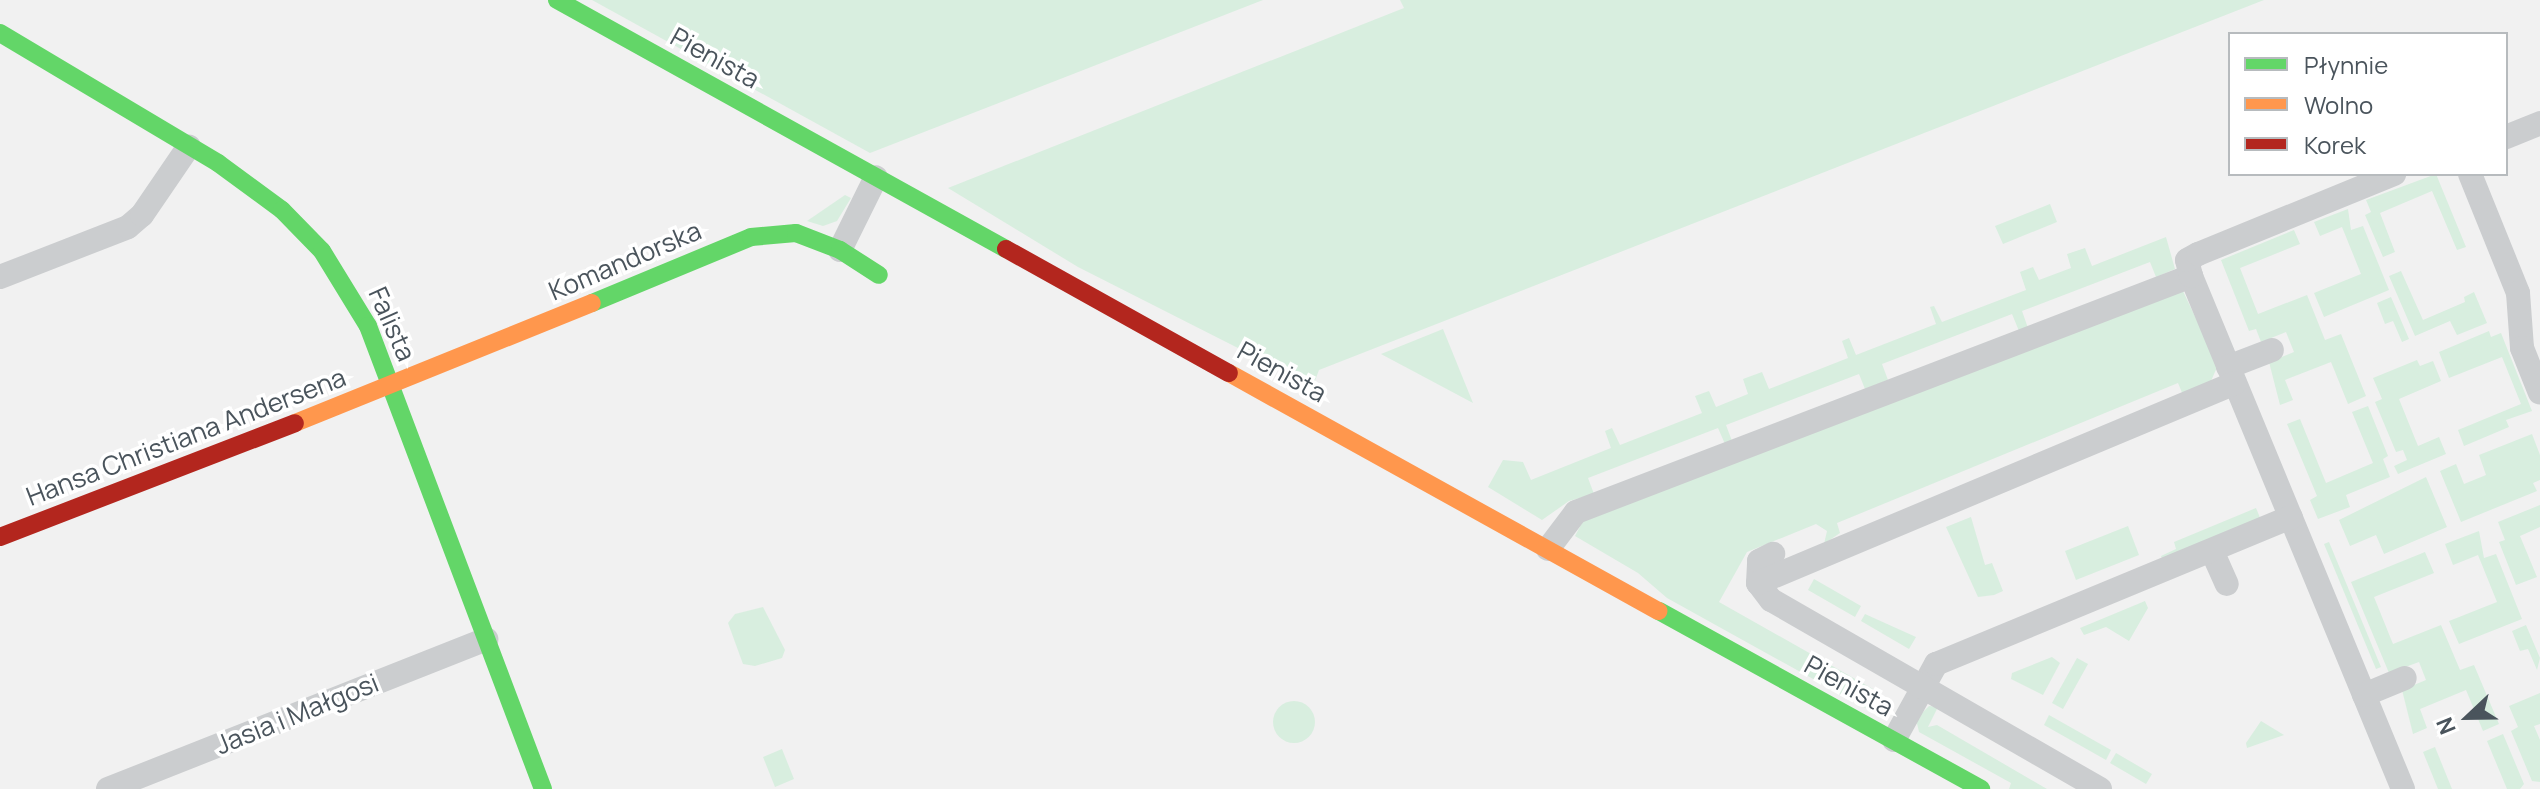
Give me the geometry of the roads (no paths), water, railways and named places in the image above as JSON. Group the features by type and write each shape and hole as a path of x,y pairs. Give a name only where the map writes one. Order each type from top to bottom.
{"street":[{"name":"Pienista","path":"557,0 1981,789"},
{"name":"Falista","path":"0,33 189,146 282,210 322,251 368,326 543,789"},
{"path":"2508,136 2540,123"},
{"path":"0,277 128,227 142,215 189,146"},
{"path":"2389,176 2187,260 2402,789"},
{"path":"2471,176 2518,293 2522,348 2540,393"},
{"path":"840,250 876,177"},
{"name":"Komandorska","path":"391,386 751,237 796,233 840,250 879,275"},
{"path":"1548,549 1576,512 2191,276"},
{"path":"1758,583 2232,375 2272,350"},
{"name":"Hansa Christiana Andersena","path":"0,537 391,386"},
{"path":"1894,740 1921,689 1943,661 2291,517"},
{"path":"2212,551 2227,584"},
{"path":"1773,554 1759,561 1758,583 1771,600 1921,689 2100,789"},
{"name":"Jasia i Małgosi","path":"108,789 486,639"},
{"path":"2364,695 2405,678"}]}
